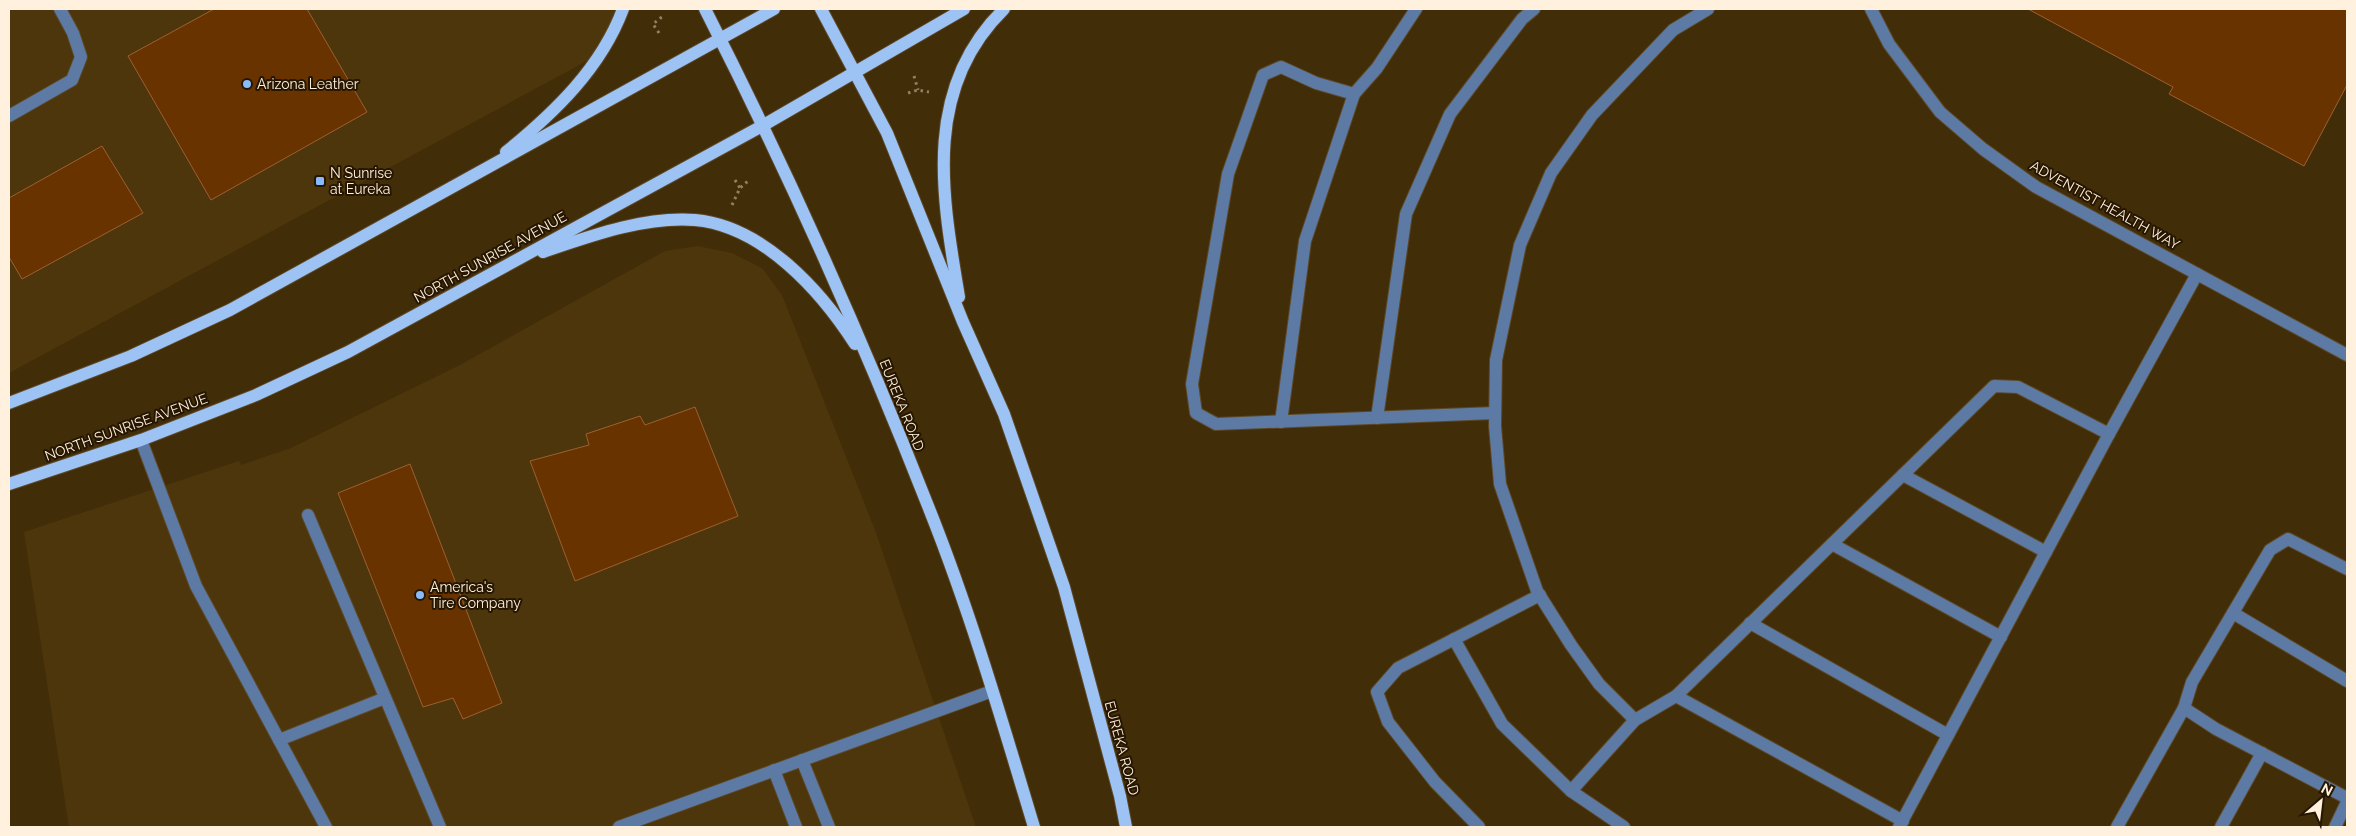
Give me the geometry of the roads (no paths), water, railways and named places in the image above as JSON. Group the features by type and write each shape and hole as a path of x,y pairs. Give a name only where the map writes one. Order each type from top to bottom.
{"main road":[{"path":"476,176 521,139 582,79 607,45 623,9"},
{"name":"EUREKA ROAD","path":"705,9 801,204 931,512 992,690 1034,827"},
{"path":"9,403 131,356 230,310 476,176 774,9"},
{"name":"EUREKA ROAD","path":"821,9 887,133 963,322 1004,414 1064,587 1120,796 1126,827"},
{"name":"NORTH SUNRISE AVENUE","path":"9,484 141,440 256,395 348,352 762,126 964,9"},
{"path":"963,322 945,202 943,138 951,99 960,72 979,37 1004,9"},
{"path":"512,262 572,242 643,224 694,220 724,226 744,235 773,254 812,288 842,326 874,374"}],"lane":[{"path":"9,116 72,80 81,57 74,33 60,9"},
{"path":"1281,422 1306,241 1354,94 1377,68 1416,9"},
{"path":"1377,418 1406,214 1450,114 1522,19 1534,9"},
{"path":"1636,720 1599,684 1571,645 1540,595 1500,484 1495,413 1496,360 1520,244 1550,173 1592,115 1673,30 1708,9"},
{"name":"ADVENTIST HEALTH WAY","path":"1872,9 1889,44 1940,112 1983,149 2036,187 2347,355"},
{"path":"1354,94 1316,83 1281,67 1264,75 1228,174 1192,384 1196,413 1216,424 1495,413"},
{"path":"1676,696 1901,824 2109,434 2197,274"},
{"path":"1571,791 1636,720 1676,696 1994,386 2018,387 2109,434"},
{"path":"141,440 196,586 326,827"},
{"path":"1903,475 2046,552"},
{"path":"308,515 440,827"},
{"path":"2117,827 2184,708 2192,682 2270,550 2288,539 2347,569"},
{"path":"1832,544 2000,637"},
{"path":"1478,827 1435,782 1388,722 1377,692 1398,668 1540,595"},
{"path":"2233,613 2347,681"},
{"path":"1750,623 1948,735"},
{"path":"1454,639 1502,724 1571,791 1624,827"},
{"path":"619,827 992,690"},
{"path":"279,740 385,698"},
{"path":"2184,708 2216,729 2347,798"},
{"path":"2221,827 2262,753"},
{"path":"802,760 829,827"},
{"path":"774,770 796,827"},
{"path":"2335,827 2347,802"}],"place":[{"name":"Arizona Leather","path":"247,84"},
{"name":"N Sunrise at Eureka","path":"320,181"},
{"name":"America's Tire Company","path":"420,595"}]}
